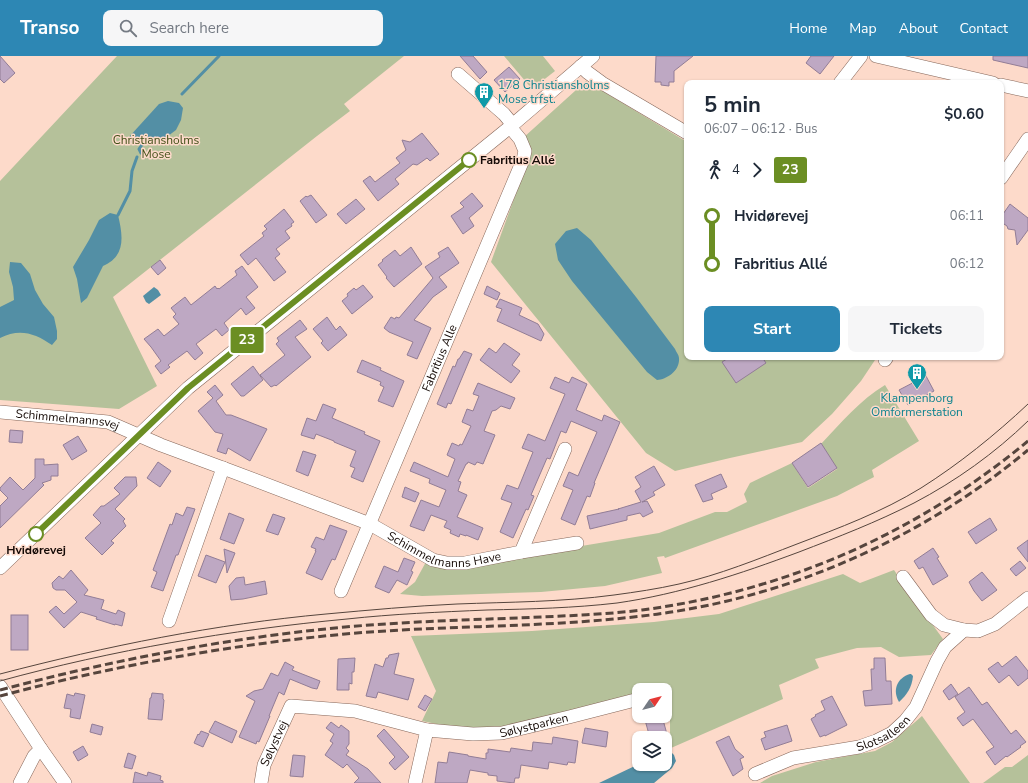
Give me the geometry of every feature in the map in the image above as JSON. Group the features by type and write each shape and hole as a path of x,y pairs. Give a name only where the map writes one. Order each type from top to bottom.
{"street":[{"path":"0,568 188,388 512,126 593,56"},
{"path":"842,80 861,56"},
{"path":"876,56 980,80"},
{"path":"581,66 602,83 684,131"},
{"name":"Fabritius Alle","path":"341,591 523,160 525,151 520,139 504,114 458,74"},
{"path":"1004,86 1028,91"},
{"path":"1004,174 1028,139"},
{"name":"Schimmelmannsvej","path":"0,412 108,422 161,445 370,524"},
{"name":"Schimmelmanns Have","path":"521,552 565,449"},
{"path":"169,621 223,468"},
{"name":"Schimmelmanns Have","path":"370,524 434,560 447,563 465,563 577,543"},
{"path":"903,577 931,614 944,625 964,630 978,631 995,624 1028,598"},
{"name":"Slotsalleen","path":"755,774 793,758 859,748 892,733 905,721 916,707 945,647 964,630"},
{"path":"0,686 65,783"},
{"name":"Sølystparken","path":"291,706 355,710 427,730 473,734 502,733 632,701"},
{"name":"Sølystvej","path":"261,783 264,765 291,706"},
{"path":"416,783 427,730"},
{"path":"20,783 34,756 41,749"}],"green space":[{"name":"Christiansholms Mose","path":"117,56 404,56 344,104 350,111 113,297 157,386 119,409 0,400 0,181"},
{"path":"504,56 543,56 555,71 532,89"},
{"path":"586,81 684,140 684,360 875,360 861,381 832,414 802,442 675,471 646,453 491,262 530,155 523,138"},
{"path":"885,385 919,441 872,470 874,477 837,496 665,558 664,556 657,557 662,573 605,586 541,592 422,596 400,594 415,582 427,560 522,556 659,533 715,512 727,512 747,502 744,494 750,483 792,463 808,488 837,469 821,444 859,405"},
{"path":"894,570 943,639 931,655 899,657 881,647 857,648 815,659 819,668 779,685 783,699 672,748 672,731 670,731 670,723 672,723 672,683 632,683 632,699 501,730 471,731 422,721 436,691 411,636 532,631 654,622 719,614 843,574 860,583"},
{"path":"922,716 970,783 760,783 772,776 816,762 875,751 892,742"},
{"path":"1028,755 1028,783 983,783 1005,767 1012,767"}],"water":[{"path":"168,101 179,103 183,108 181,120 176,130 159,140 142,145 129,142 129,137 159,104"},
{"path":"110,213 118,215 122,238 121,245 116,257 103,266 87,298 81,303 77,279 73,267 99,220"},
{"path":"577,228 591,240 675,349 679,357 679,363 669,376 657,380 647,372 572,281 558,260 555,244 566,231"},
{"path":"10,262 21,263 30,274 35,290 43,304 54,317 57,339 52,345 39,337 27,333 14,333 0,338 0,307 14,300 13,287 9,272"},
{"path":"154,287 161,295 149,304 143,296"},
{"path":"910,674 913,676 910,687 907,694 899,702 896,693 897,685 902,678"},
{"path":"672,753 674,755 676,761 672,768"},
{"path":"632,767 632,771 668,771 654,783 599,783"}],"building":[{"path":"0,56 15,73 4,83 0,79"},
{"path":"460,56 473,56 487,72 480,79"},
{"path":"656,56 693,56 674,71 674,82 669,82 669,86 661,85 661,82 655,82"},
{"path":"811,56 834,56 820,74 806,63"},
{"path":"993,56 1028,56 1028,68 993,60"},
{"path":"509,67 520,79 505,92 494,80"},
{"path":"422,133 439,154 430,161 427,158 417,165 413,164 395,179 399,184 378,201 363,181 370,176 375,182 400,163 396,158 406,150 402,140 410,142"},
{"path":"472,193 483,206 469,218 474,226 463,234 451,216 464,207 460,203"},
{"path":"311,195 327,215 316,223 300,201 306,196"},
{"path":"356,199 365,209 346,224 337,214"},
{"path":"1010,204 1028,218 1028,230 1017,245 1015,230 1008,229 1004,224 1004,213"},
{"path":"284,209 294,222 291,224 292,226 285,231 290,238 276,249 280,254 275,258 286,272 274,281 256,258 248,265 240,255 264,236 262,233 267,229 264,226"},
{"path":"411,247 422,264 394,287 378,265 395,250 400,256"},
{"path":"448,247 459,263 439,277 447,287 433,297 414,320 431,328 417,359 407,355 413,342 389,332 384,328 391,317 395,319 396,317 399,318 433,278 425,267 440,257 438,253"},
{"path":"160,260 166,268 158,275 151,267"},
{"path":"242,266 258,287 246,297 255,308 246,315 241,308 224,323 229,330 222,336 216,329 196,344 203,353 195,360 187,351 168,365 170,367 161,374 155,366 161,361 144,339 158,329 164,336 179,324 173,317 176,314 171,308 185,297 191,305 215,286 219,289 237,275 235,271"},
{"path":"363,285 373,297 352,314 342,301 354,288 356,290"},
{"path":"487,286 500,293 497,300 484,294"},
{"path":"500,299 522,308 519,315 538,324 544,334 541,341 497,321 502,309 496,307"},
{"path":"327,317 336,330 340,326 347,335 328,351 321,343 323,341 313,329"},
{"path":"300,320 307,329 295,337 311,357 276,386 271,387 260,375 285,355 276,344 279,341 277,338"},
{"path":"504,343 520,354 512,365 520,371 511,383 480,360 489,348 496,353"},
{"path":"464,351 472,354 451,404 448,403 446,408 437,404 453,366 455,367 458,359"},
{"path":"362,360 381,368 380,370 404,381 393,407 378,401 384,387 380,385 381,382 357,372"},
{"path":"725,360 764,360 766,363 736,383 722,362"},
{"path":"253,366 263,380 244,396 241,396 231,384"},
{"name":"Klampenborg Omformerstation","path":"926,376 934,391 908,405 899,390"},
{"path":"555,377 569,383 572,377 587,384 576,410 602,421 604,415 620,422 594,483 590,497 587,496 575,525 561,519 573,490 563,486 569,472 578,476 597,432 571,421 566,433 561,431 550,459 547,458 531,495 534,496 528,510 526,509 513,538 500,532 512,503 501,499 507,485 518,489 533,452 522,448 528,434 545,441 565,394 550,388"},
{"path":"478,383 515,398 510,409 501,406 492,411 484,431 495,435 483,464 477,462 475,465 468,462 458,481 461,482 458,491 467,495 457,517 483,528 478,540 466,535 460,534 459,537 450,533 451,530 444,527 447,521 431,515 424,531 410,526 421,500 439,507 446,490 429,483 430,479 410,471 414,462 448,477 455,459 447,455 452,443 459,446 460,444 462,445 471,426 462,422 467,409 473,411 479,396 473,394"},
{"path":"215,385 223,395 216,401 226,415 231,415 267,429 250,461 228,448 226,454 217,451 223,434 215,432 198,411 213,398 207,392"},
{"path":"323,404 336,409 332,418 365,432 364,434 380,441 363,482 351,477 355,468 350,466 356,451 316,434 314,439 301,435 307,418 316,421"},
{"path":"10,430 23,431 22,443 9,442"},
{"path":"78,436 87,451 72,460 63,445"},
{"path":"821,443 837,468 808,487 792,463"},
{"path":"303,451 316,455 308,476 296,471"},
{"path":"35,459 44,459 44,465 58,464 58,476 51,476 51,480 42,483 44,485 0,528 0,506 8,498 0,490 0,488 10,477 23,490 35,478"},
{"path":"158,462 171,471 160,487 147,478"},
{"path":"654,466 665,485 653,492 655,495 642,502 647,501 653,512 643,517 640,513 627,516 627,520 590,529 587,516 619,509 641,502 635,491 641,487 635,477"},
{"path":"721,474 727,487 711,494 713,499 703,502 695,485"},
{"path":"125,477 136,477 137,486 115,509 125,519 123,521 126,526 111,541 114,543 102,555 85,538 101,523 93,515 101,506 104,506 120,494 114,488"},
{"path":"405,487 419,493 415,502 402,497"},
{"path":"187,507 195,509 163,591 151,587 157,572 153,570 170,524 172,525 176,513 183,516"},
{"path":"229,513 244,519 234,544 220,539"},
{"path":"273,514 285,518 278,535 266,531"},
{"path":"990,518 997,530 976,544 968,532"},
{"path":"330,525 347,531 335,560 332,559 322,580 306,573 316,551 316,549 311,547 316,537 324,540"},
{"path":"1028,540 1028,562 1017,548"},
{"path":"933,548 948,576 933,585 923,567 919,569 914,561"},
{"path":"224,549 235,553 227,573"},
{"path":"206,555 225,562 216,583 198,576"},
{"path":"404,558 415,562 411,571 413,572 407,585 397,580 389,593 375,587 384,566 398,572"},
{"path":"1020,561 1026,568 1016,576 1010,569"},
{"path":"71,570 88,590 84,595 104,600 101,609 116,614 118,610 125,613 122,626 96,619 97,617 81,612 64,628 49,612 56,606 64,614 77,602 65,590 56,590 53,588 52,583 59,576 63,579"},
{"path":"982,572 997,590 982,601 969,582"},
{"path":"244,577 245,585 265,581 267,594 231,600 229,586 236,578"},
{"path":"11,615 28,615 28,650 11,650"},
{"path":"399,653 394,674 414,679 408,700 378,692 376,698 366,696 375,664 383,667 386,658 388,658 389,655"},
{"path":"1016,656 1028,671 1028,678 1018,686 1009,675 999,683 988,669 998,662 1002,667"},
{"path":"355,658 354,672 352,672 352,684 349,683 349,690 337,690 338,659"},
{"path":"874,658 885,658 886,681 891,681 892,704 865,706 863,691 872,690 871,669 874,669"},
{"path":"285,662 294,667 292,670 320,681 317,689 290,679 284,695 279,692 259,742 257,741 256,744 239,737 255,701 246,696 254,691 263,689 271,673 278,676"},
{"path":"951,684 958,694 949,700 943,691"},
{"path":"969,687 982,705 987,702 1011,734 1016,730 1026,742 995,765 986,752 994,747 973,719 963,726 957,718 965,712 955,697"},
{"path":"75,693 85,695 80,719 70,717 71,709 64,708 67,694 74,696"},
{"path":"152,693 163,694 164,700 162,720 148,719 150,698"},
{"path":"425,695 432,699 425,711 418,707"},
{"path":"832,696 847,725 820,737 811,719 816,716 815,715 825,710 821,701"},
{"path":"215,721 237,731 232,743 209,732"},
{"path":"331,722 339,728 341,725 349,731 349,744 346,748 349,751 346,755 368,769 381,783 354,783 359,778 347,764 343,768 325,755 333,743 330,741 334,734 326,728"},
{"path":"646,723 664,723 666,731 648,731"},
{"path":"92,724 103,727 101,735 90,732"},
{"path":"787,725 792,741 765,750 761,739 766,737 764,732"},
{"path":"585,728 608,732 606,747 582,743"},
{"path":"384,729 409,757 395,770 389,763 395,757 377,736"},
{"path":"201,731 209,734 203,747 194,743"},
{"path":"729,736 735,749 744,757 740,759 743,769 733,776 716,742"},
{"path":"553,737 578,741 575,763 568,762 567,765 549,762 548,769 521,765 519,778 515,778 514,783 497,781 497,776 470,770 467,783 435,783 438,762 447,763 449,752 486,759 488,749 510,752 511,748 532,751 533,742 552,744"},
{"path":"83,746 88,755 78,761 73,752"},
{"path":"128,753 136,756 132,769 124,767"},
{"path":"293,755 305,756 303,777 290,776"},
{"path":"135,772 147,776 148,772 161,776 160,780 163,781 163,783 133,783"}],"waterway":[{"path":"182,94 219,56"},
{"path":"141,153 139,149 144,142"},
{"path":"118,215 130,191 132,171 137,157"}],"tram line":[{"path":"0,674 121,645 203,630 285,618 408,607 594,597 655,589 679,584 724,571 768,555 844,526 891,505 921,488 963,459 990,438 1028,404"},
{"path":"0,681 85,660 172,642 259,629 399,614 601,605 640,599 687,589 755,568 799,552 900,510 960,476 989,455 1028,421"}],"railway":[{"path":"0,690 85,669 171,651 258,637 367,625 627,612 695,601 747,589 798,572 847,553 895,530 941,504 985,474 1028,441"},
{"path":"0,696 128,666 258,644 382,631 531,625 605,620 695,608 746,596 797,580 847,561 895,538 942,512 986,483 1028,450"}],"bus line":[{"name":"23","path":"36,534 188,388 469,160"}],"place":[{"name":"178 Christiansholms Mose trfst.","path":"484,109"},
{"name":"Fabritius Allé","path":"469,160"},
{"name":"Klampenborg Omformerstation","path":"917,390"},
{"name":"Hvidørevej","path":"36,534"}]}
